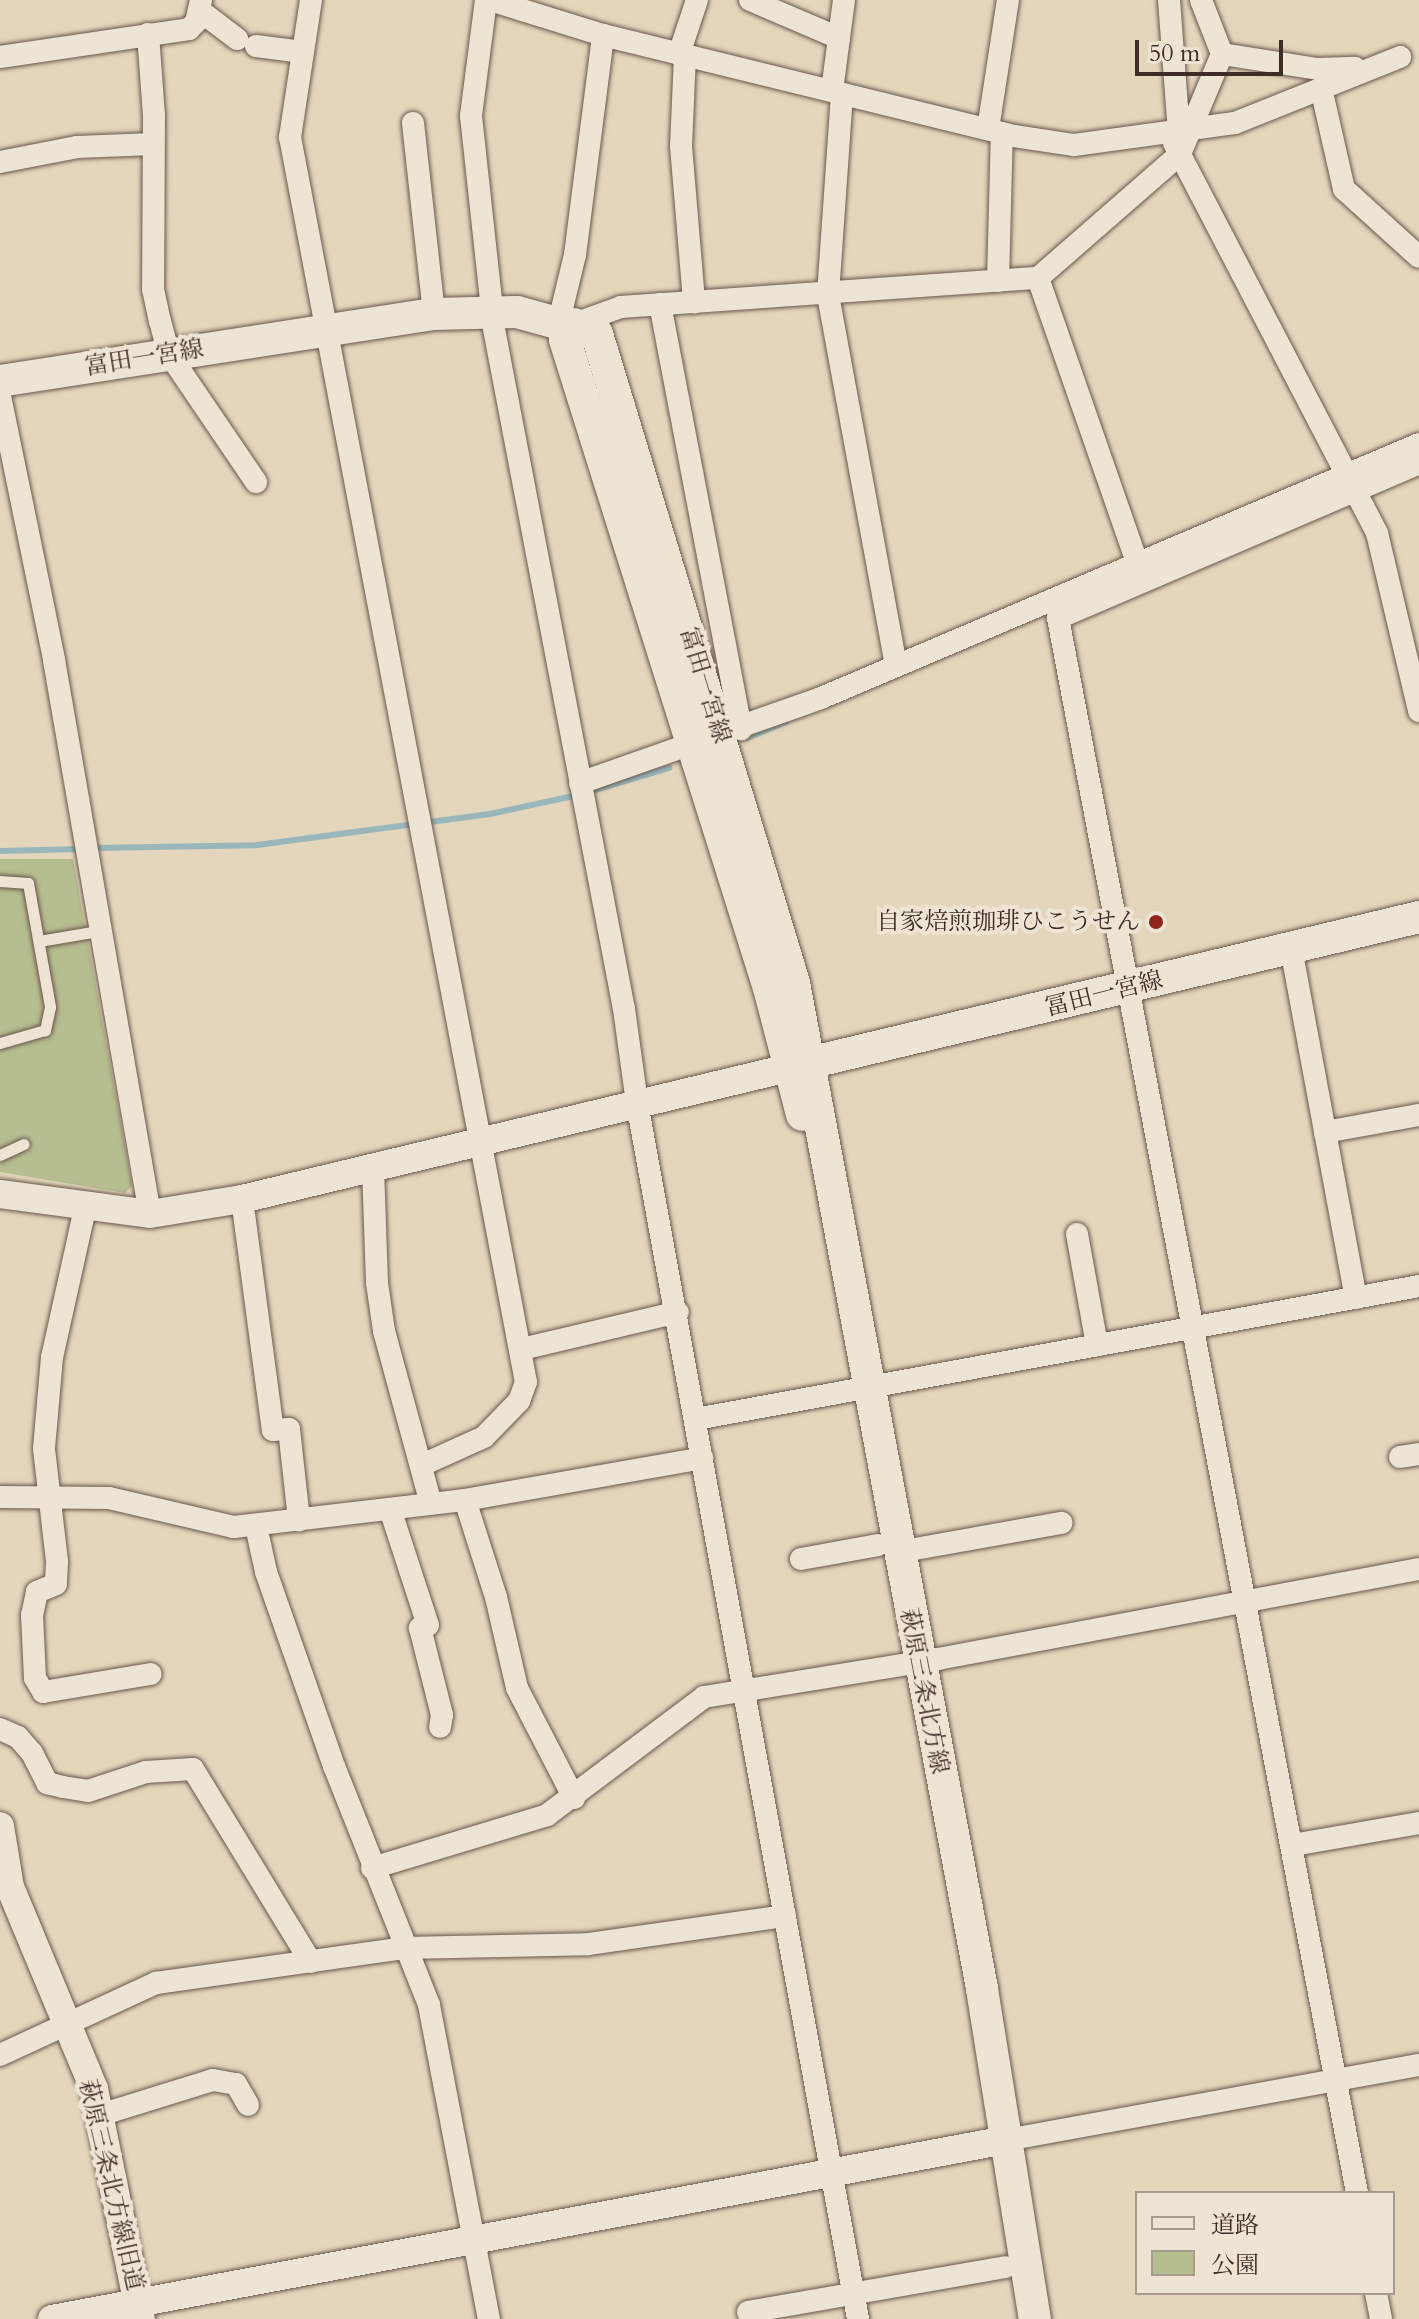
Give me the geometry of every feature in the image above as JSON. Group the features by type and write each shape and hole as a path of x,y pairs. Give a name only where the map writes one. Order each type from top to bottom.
{"main road":[{"name":"富田一宮線","path":"0,381 434,314 517,312 597,334 718,737 770,894 800,1066"},
{"name":"冨田一宮線","path":"800,1066 1419,917"},
{"name":"萩原三条北方線","path":"800,1066 996,2142 1035,2319"},
{"name":"萩原三条北方線","path":"996,2142 1005,2267 1013,2319"}],"street":[{"path":"311,0 290,137 483,1141 526,1382 519,1401 502,1422 462,1449 422,1465"},
{"path":"858,2319 835,2171 743,1690 678,1312 492,315 471,116 488,0 603,35 995,131 1093,146 1180,137 1235,123 1410,52"},
{"path":"694,302 681,146 682,55 697,0"},
{"path":"750,0 839,38"},
{"path":"844,0 839,38 828,295 896,665"},
{"path":"998,281 995,131 1008,0"},
{"path":"1169,0 1180,137 1387,561 1419,711"},
{"path":"603,35 566,323 621,307 1038,278 1180,137 1222,54 1201,0"},
{"path":"0,57 189,29 200,5 246,42 303,52"},
{"path":"148,34 153,144 153,289 169,354 256,482"},
{"path":"1222,54 1318,69 1357,68 1410,52"},
{"path":"1321,88 1344,189 1419,257"},
{"path":"413,123 434,314"},
{"path":"0,162 77,147 153,144"},
{"path":"1038,278 1137,562"},
{"path":"660,304 718,737"},
{"path":"0,396 54,660 98,931 150,1214"},
{"path":"1357,2191 1248,1601 1058,618 1351,482 1419,444"},
{"path":"582,790 896,665 1137,562 1351,482 1419,463"},
{"path":"1291,948 1356,1298"},
{"path":"0,1194 150,1214 242,1199 800,1066"},
{"path":"1325,1132 1419,1115"},
{"path":"373,1168 377,1283 384,1331 431,1504"},
{"path":"242,1199 273,1430 289,1429 299,1520"},
{"path":"86,1204 52,1357 44,1449 47,1498 57,1562 56,1584 37,1592 32,1615 38,1689 150,1674"},
{"path":"1077,1234 1097,1345"},
{"path":"696,1419 1419,1286"},
{"path":"522,1349 678,1312"},
{"path":"0,1497 109,1498 234,1527 256,1526 465,1500 702,1458"},
{"path":"465,1500 496,1597 517,1688 574,1798"},
{"path":"390,1509 428,1625 420,1628 442,1715 440,1727"},
{"path":"801,1559 1061,1523"},
{"path":"256,1526 266,1572 372,1868 429,2005 489,2319"},
{"path":"372,1868 547,1815 574,1798 704,1697 909,1663 1419,1569"},
{"path":"0,1729 18,1737 32,1753 47,1783 63,1787 88,1791 146,1772 193,1769 311,1962"},
{"path":"1293,1845 1419,1823"},
{"name":"萩原三条北方線旧道","path":"1,1841 10,1887 68,2023 100,2115 140,2310"},
{"path":"0,2055 156,1983 404,1948 588,1944 785,1916"},
{"path":"52,2319 140,2310 475,2240 835,2171 1419,2065"},
{"path":"100,2115 213,2080 236,2084 248,2105"},
{"path":"748,2312 1005,2267"},
{"path":"1376,2295 1381,2319"}],"lane":[{"path":"0,881 28,883 50,1020 35,1036 0,1043"},
{"path":"39,941 98,931"},
{"path":"0,1155 24,1144"}],"green space":[{"path":"0,859 73,859 132,1186 125,1193 0,1172"}],"waterway":[{"path":"747,738 786,722"},
{"path":"589,792 669,768"},
{"path":"93,848 257,845 490,814 578,795"},
{"path":"0,851 82,849"}],"place":[{"name":"自家焙煎珈琲ひこうせん","path":"1156,922"}]}
